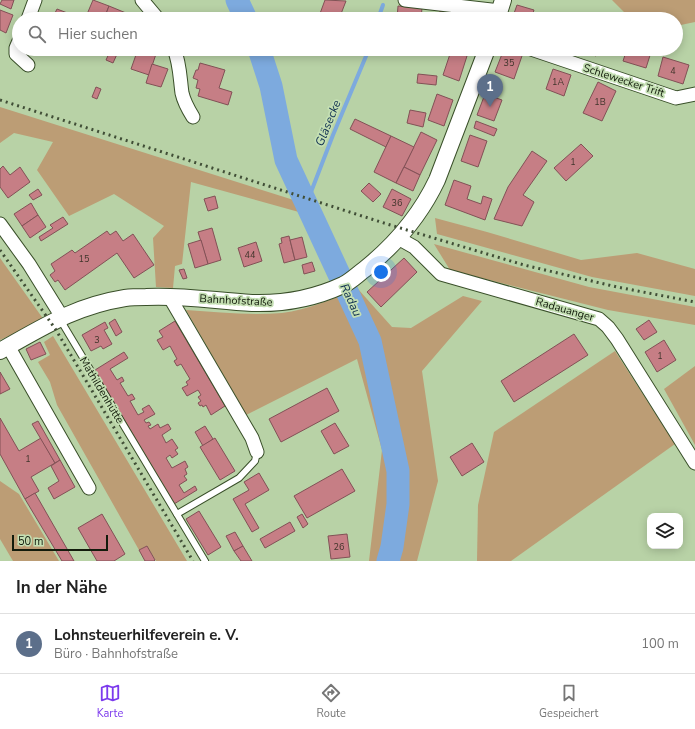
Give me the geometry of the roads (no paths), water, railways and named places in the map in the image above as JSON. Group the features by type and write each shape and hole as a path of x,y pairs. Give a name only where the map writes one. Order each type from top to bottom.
{"street":[{"path":"31,12 35,0"},
{"path":"142,0 152,12"},
{"path":"405,0 500,10"},
{"path":"18,56 28,65"},
{"path":"176,56 182,94 186,106 193,116"},
{"name":"Bahnhofstraße","path":"62,317 92,305 126,298 169,296 251,303 276,303 300,299 328,291 345,284 381,256 410,226 427,201 437,180 484,56"},
{"name":"Schlewecker Trift","path":"552,56 676,98 695,94"},
{"path":"0,224 29,264 62,317 4,348 89,488"},
{"name":"Radauanger","path":"398,238 414,247 441,274 600,319 617,339 695,463"},
{"path":"169,296 252,438 257,452"}],"lane":[{"name":"Mathildenhütte","path":"62,317 64,326 206,561"},
{"path":"177,514 239,478 255,461 257,452"}],"waterway":[{"name":"Radau","path":"237,0 243,12"},
{"name":"Gläsecke","path":"380,12 383,5"},
{"name":"Radau","path":"261,56 271,86 286,160 370,341 398,471 398,504 392,547 388,561"},
{"name":"Gläsecke","path":"306,205 366,56"}],"railway":[{"path":"0,100 387,224 524,265 617,287 695,302"},
{"path":"0,250 56,330 193,561"}],"place":[{"name":"Lohnsteuerhilfeverein e. V.","path":"490,107"}]}
